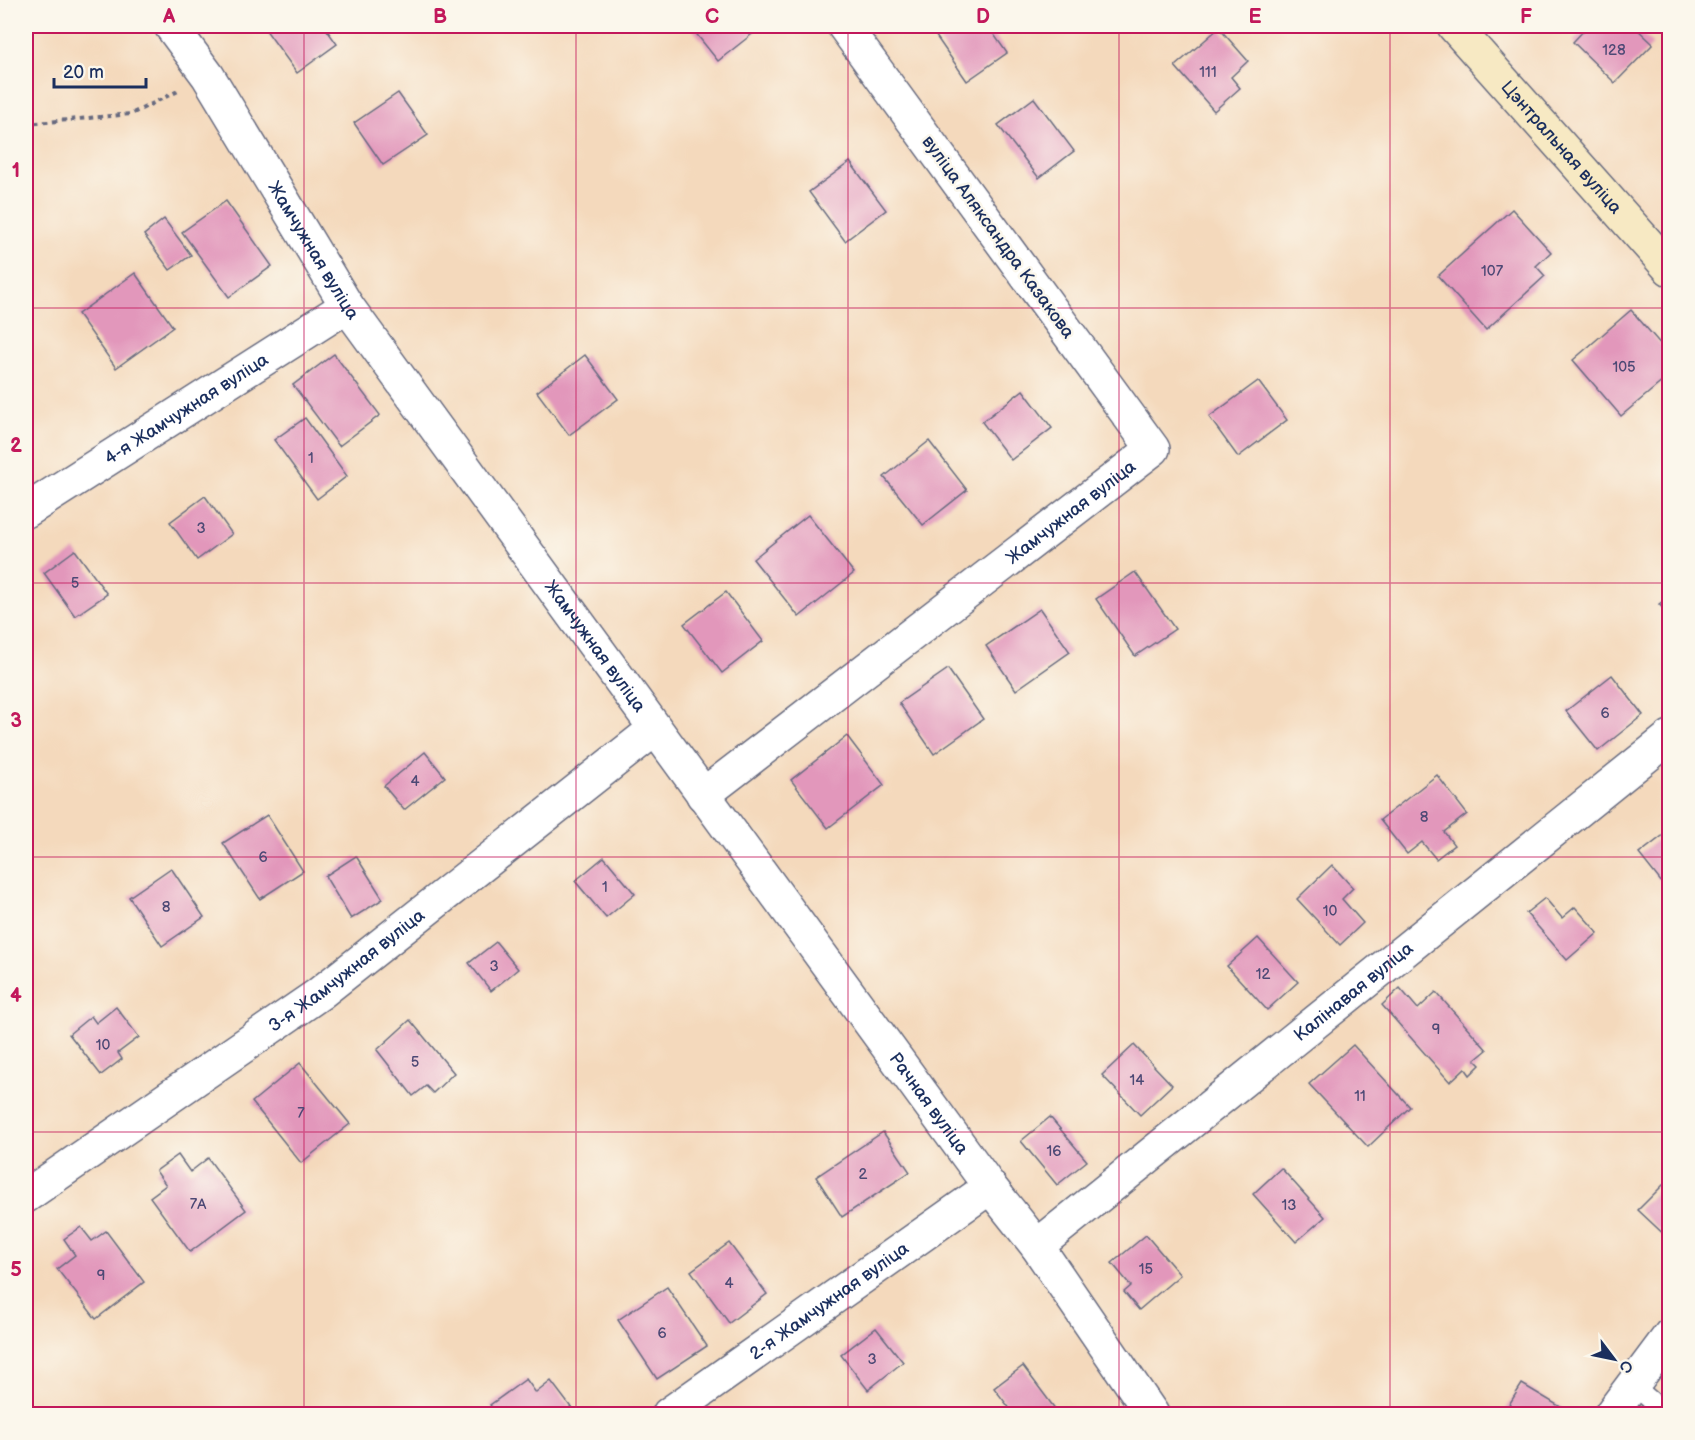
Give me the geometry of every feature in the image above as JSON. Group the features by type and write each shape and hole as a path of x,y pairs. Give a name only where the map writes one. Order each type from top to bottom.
{"street":[{"name":"Жамчужная вуліца","path":"171,26 208,76 347,306 703,795 1153,449"},
{"name":"вуліца Аляксандра Казакова","path":"843,26 1153,449"},
{"name":"Цэнтральная вуліца","path":"1454,26 1670,270"},
{"name":"4-я Жамчужная вуліца","path":"26,511 347,306"},
{"name":"3-я Жамчужная вуліца","path":"26,1196 319,994 655,729"},
{"name":"Калінавая вуліца","path":"1037,1246 1670,737"},
{"name":"Рачная вуліца","path":"703,795 990,1187 1037,1246 1152,1414"},
{"name":"2-я Жамчужная вуліца","path":"669,1414 990,1187"},
{"path":"1611,1414 1670,1335"}],"lane":[{"path":"1633,1385 1667,1414"}],"path":[{"path":"26,124 131,114 208,76"}],"building":[{"path":"263,26 324,26 337,44 297,73"},
{"path":"690,26 752,26 756,31 718,61"},
{"path":"929,26 988,26 1007,53 967,81"},
{"path":"1588,26 1634,26 1653,44 1615,83 1573,42"},
{"path":"1219,28 1248,61 1231,77 1240,88 1214,111 1175,66"},
{"path":"398,93 428,135 383,165 354,123"},
{"path":"1034,98 1074,151 1039,178 998,125"},
{"path":"850,162 886,210 845,241 809,192"},
{"path":"226,201 272,266 229,297 182,232"},
{"path":"1512,209 1551,252 1536,266 1545,276 1486,330 1438,276"},
{"path":"164,219 191,255 170,270 144,235"},
{"path":"135,273 173,327 116,368 78,314"},
{"path":"1631,310 1670,355 1670,375 1621,416 1573,360"},
{"path":"334,354 380,415 339,446 293,385"},
{"path":"585,355 618,399 569,435 537,392"},
{"path":"1258,381 1287,420 1238,457 1209,417"},
{"path":"1023,390 1052,428 1011,460 982,422"},
{"path":"305,418 347,476 317,499 274,440"},
{"path":"929,441 967,490 923,525 884,477"},
{"path":"205,496 232,534 197,560 170,522"},
{"path":"808,515 854,573 799,617 753,559"},
{"path":"75,550 107,594 75,616 44,573"},
{"path":"1135,572 1175,629 1135,656 1096,599"},
{"path":"726,592 763,641 722,673 684,624"},
{"path":"1670,596 1670,616 1659,604"},
{"path":"1040,609 1070,652 1016,690 986,646"},
{"path":"948,669 983,719 934,754 899,703"},
{"path":"1612,675 1643,715 1598,751 1566,711"},
{"path":"847,736 884,785 828,828 791,780"},
{"path":"425,752 445,777 404,810 384,786"},
{"path":"1437,775 1467,814 1444,832 1454,845 1436,859 1422,842 1407,854 1380,820"},
{"path":"267,815 303,871 260,899 223,843"},
{"path":"1670,830 1670,893 1639,854"},
{"path":"356,856 383,899 351,919 325,876"},
{"path":"604,857 635,894 606,918 575,881"},
{"path":"1332,865 1353,888 1342,899 1363,923 1340,945 1297,899"},
{"path":"171,868 204,917 162,946 129,897"},
{"path":"1545,898 1562,918 1575,907 1598,933 1567,960 1526,913"},
{"path":"1258,938 1298,982 1267,1010 1227,966"},
{"path":"496,942 518,969 491,991 469,963"},
{"path":"1400,988 1418,1009 1436,992 1487,1050 1475,1060 1480,1065 1470,1075 1465,1068 1450,1082 1382,1005"},
{"path":"116,1007 139,1037 118,1053 122,1059 101,1075 69,1034 91,1016 96,1023"},
{"path":"410,1020 454,1073 433,1093 426,1086 413,1096 377,1050"},
{"path":"1134,1045 1172,1085 1140,1115 1102,1075"},
{"path":"1353,1045 1410,1107 1368,1147 1309,1084"},
{"path":"300,1063 350,1124 301,1163 252,1102"},
{"path":"1050,1117 1087,1161 1057,1185 1021,1141"},
{"path":"883,1132 910,1172 842,1217 816,1177"},
{"path":"178,1155 190,1172 208,1158 246,1210 190,1252 150,1197 166,1185 156,1171"},
{"path":"1281,1168 1325,1217 1296,1242 1253,1194"},
{"path":"1670,1178 1670,1240 1638,1210"},
{"path":"81,1227 92,1241 106,1231 144,1282 96,1319 57,1269 75,1255 64,1239"},
{"path":"1146,1235 1180,1275 1139,1310 1124,1292 1131,1286 1112,1263"},
{"path":"729,1243 767,1294 729,1323 691,1271"},
{"path":"667,1287 707,1346 657,1379 618,1320"},
{"path":"876,1328 903,1362 868,1390 841,1355"},
{"path":"1023,1366 1059,1414 1014,1414 994,1388"},
{"path":"526,1379 536,1393 551,1381 576,1414 497,1414 490,1405"},
{"path":"1522,1384 1564,1409 1561,1414 1503,1414"}]}
